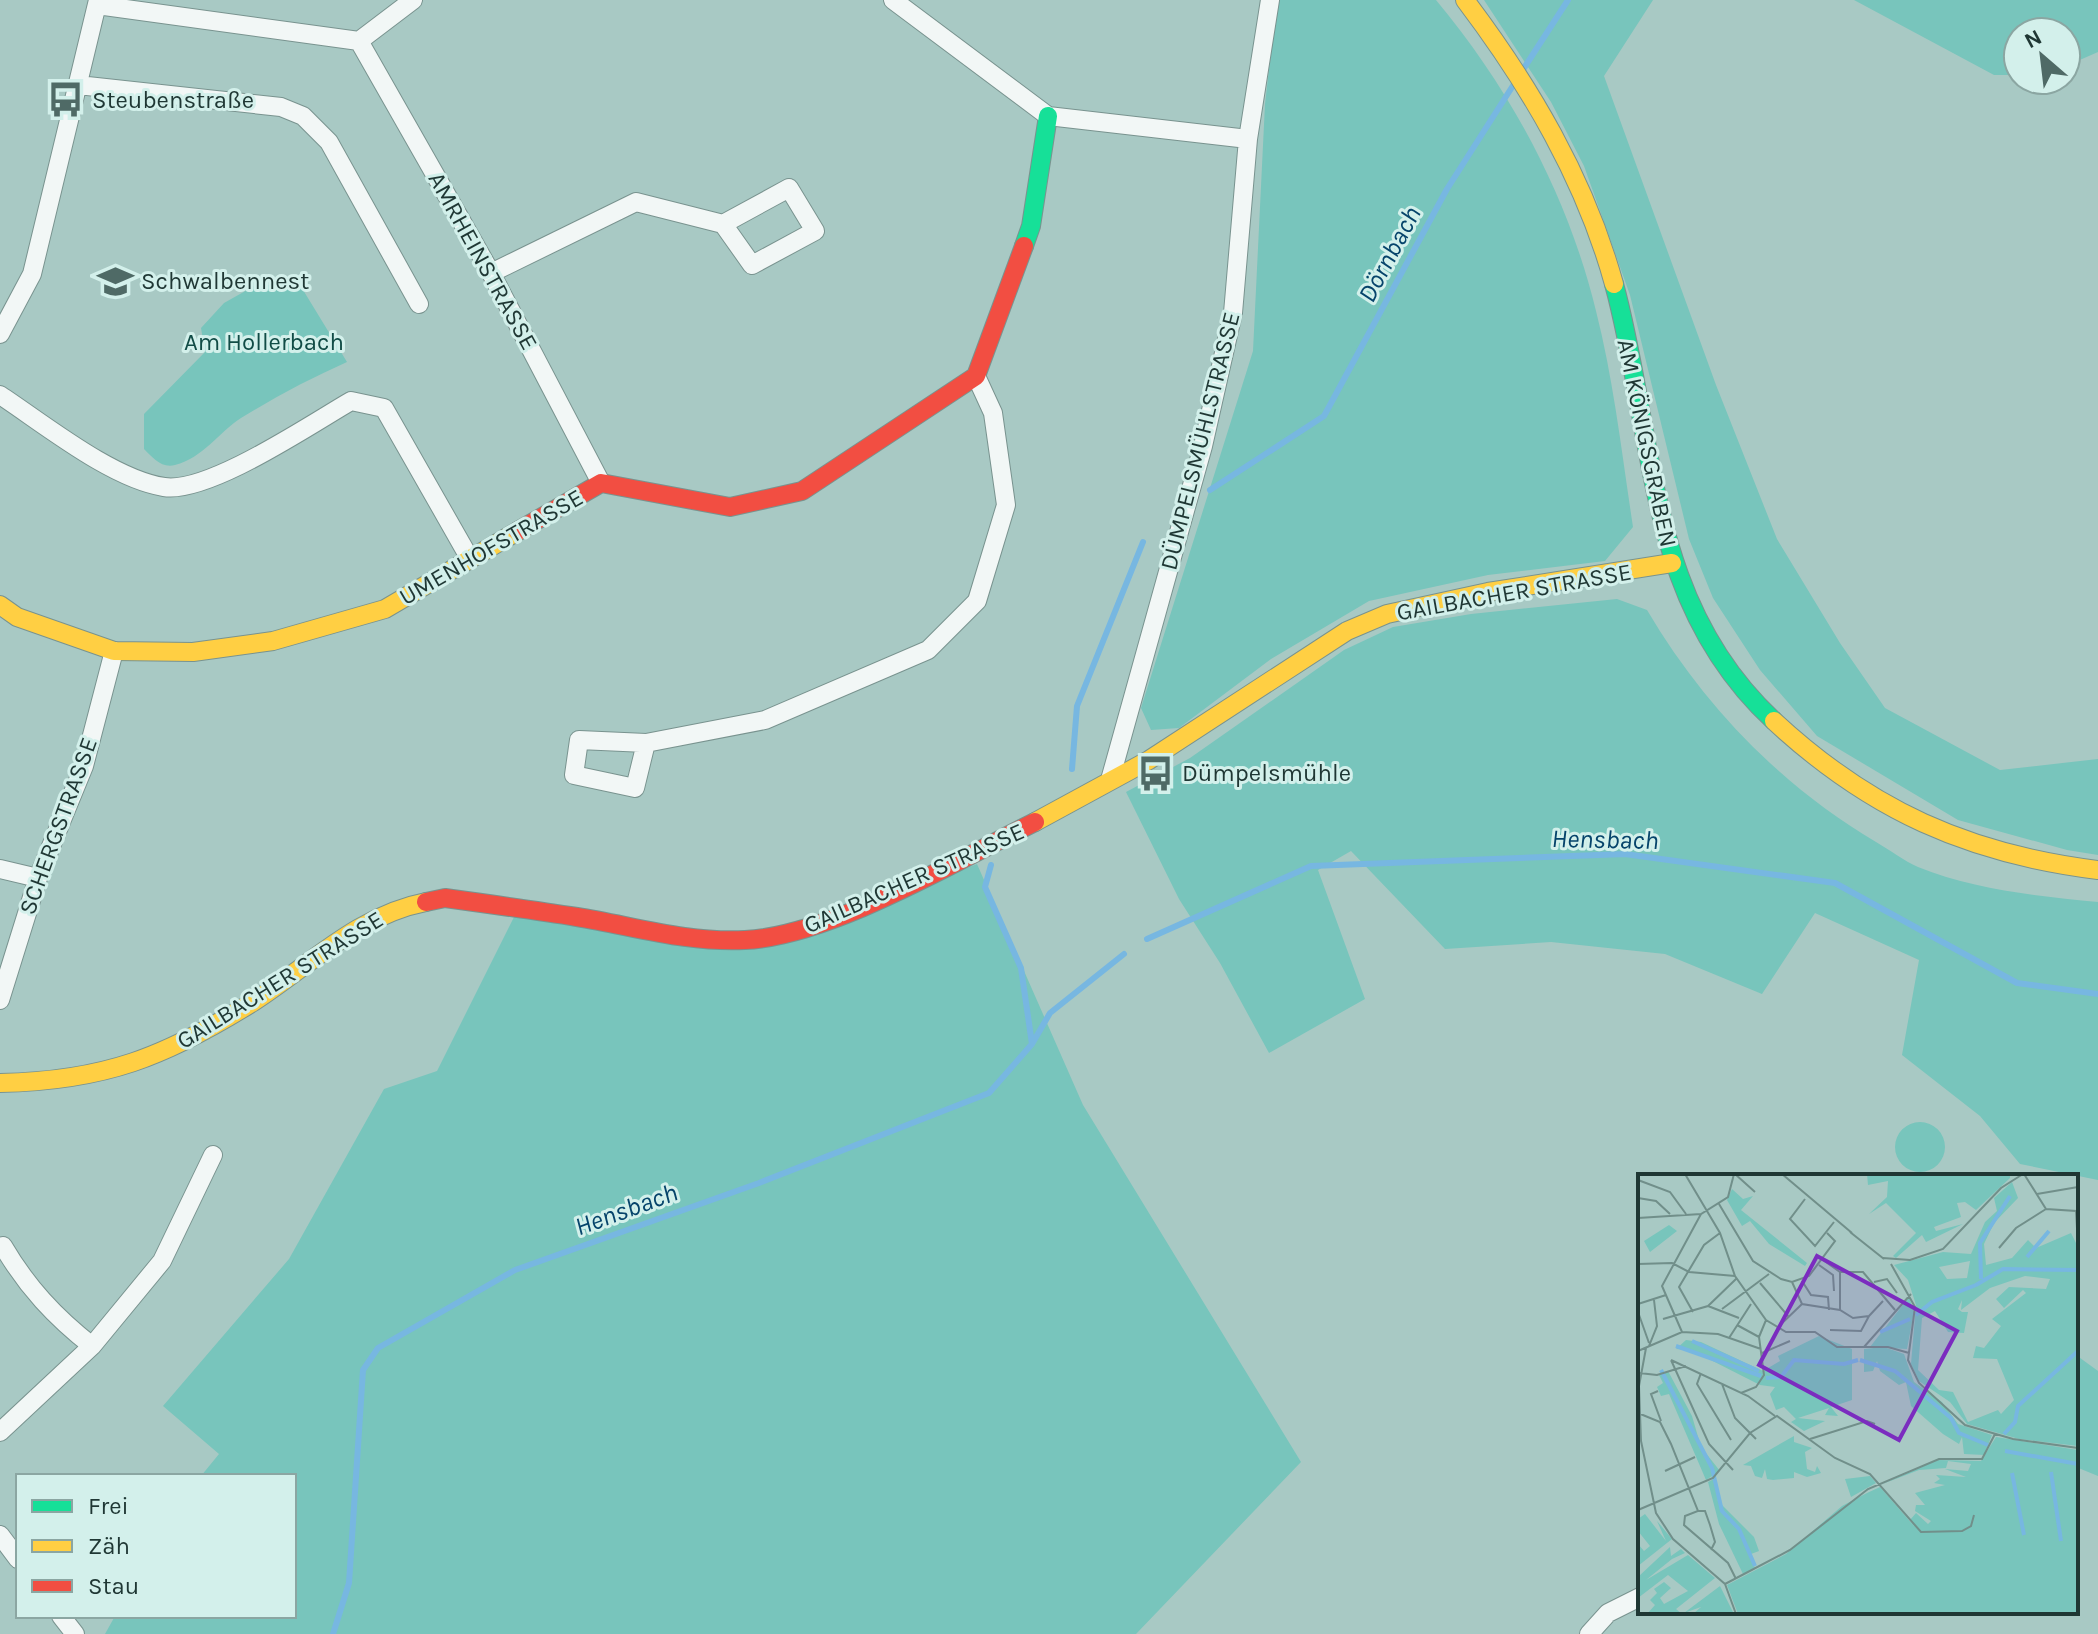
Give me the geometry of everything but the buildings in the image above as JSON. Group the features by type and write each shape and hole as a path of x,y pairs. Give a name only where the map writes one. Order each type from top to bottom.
{"street":[{"path":"0,334 32,274 97,2 359,41 413,0"},
{"path":"893,0 1048,116 1248,139"},
{"name":"DÜMPELSMÜHLSTRASSE","path":"1110,780 1203,446 1233,313 1248,139 1270,0"},
{"name":"AM KÖNIGSGRABEN","path":"1465,0 1490,30 1539,107 1573,174 1619,303 1659,518 1672,563 1710,643 1761,712 1804,751 1876,799 1958,839 2027,860 2098,870"},
{"name":"AMRHEINSTRASSE","path":"359,41 491,273 601,483"},
{"path":"78,85 281,107 303,116 329,142 419,304"},
{"path":"646,743 765,720 928,650 977,601 1006,505 993,413 976,376 1031,226 1048,116"},
{"path":"491,273 636,202 723,224 752,265 815,231 789,188 723,224"},
{"name":"UMENHOFSTRASSE","path":"0,605 17,617 114,651 193,652 273,641 385,609 601,483 730,507 802,491 976,376"},
{"path":"0,395 107,466 166,488 222,476 351,401 384,408 470,559"},
{"name":"GAILBACHER STRASSE","path":"0,1083 52,1082 110,1072 161,1053 252,1002 366,922 409,905 445,898 687,939 747,940 795,931 848,913 1016,834 1149,760 1347,631 1387,614 1488,592 1672,563"},
{"name":"SCHERGSTRASSE","path":"0,1000 38,878 84,766 114,651"},
{"path":"0,869 38,878"},
{"path":"0,1432 92,1346 162,1261 213,1155"},
{"path":"3,1246 25,1282 58,1320 92,1346"},
{"path":"0,1535 16,1556"},
{"path":"1589,1634 1608,1613 1638,1598"},
{"path":"63,1618 75,1634"}],"green space":[{"path":"1277,0 1436,0 1489,70 1534,146 1570,227 1584,268 1608,365 1633,527 1605,561 1488,575 1369,601 1271,659 1179,728 1151,730 1141,708 1253,351 1265,104"},
{"path":"1484,0 1653,0 1604,76 1716,385 1777,539 1840,643 1885,708 2000,770 2098,759 2098,855 2067,850 1958,820 1817,736 1760,670 1713,598 1689,539 1630,295 1584,166 1551,102"},
{"path":"1854,0 2098,0 2098,52 2082,59 2082,16 2002,16 2002,75 1994,75"},
{"name":"Am Hollerbach","path":"256,285 300,285 347,362 241,418 185,462 170,466 162,464 144,449 144,414 205,352 201,328 224,303"},
{"path":"1617,599 1647,610 1693,678 1747,741 1841,820 1902,859 1940,875 1984,887 2098,902 2098,1180 2020,1164 1980,1116 1902,1055 1919,960 1815,913 1762,994 1665,954 1551,942 1445,949 1351,851 1318,870 1365,999 1269,1053 1220,963 1179,899 1126,792 1190,758 1344,650 1393,627 1471,614"},
{"path":"977,864 1083,1105 1301,1462 1136,1634 105,1634 114,1618 296,1618 296,1474 203,1474 219,1454 163,1406 289,1259 384,1089 437,1071 515,915 785,944"},
{"path":"1920,1122 1938,1129 1945,1147 1938,1165 1920,1172 1902,1165 1895,1147 1902,1129"},
{"path":"2078,1356 2098,1371 2098,1476 2078,1468"}],"waterway":[{"name":"Dörnbach","path":"1524,68 1568,0"},
{"name":"Dörnbach","path":"1210,490 1324,416 1447,189 1514,84"},
{"name":"Dörnbach","path":"1072,769 1077,706 1143,542"},
{"name":"Hensbach","path":"1147,939 1311,866 1625,854 1835,883 2017,983 2098,994"},
{"name":"Dörnbach","path":"991,865 985,887 1021,968 1032,1044"},
{"name":"Hensbach","path":"333,1634 349,1583 363,1370 378,1348 515,1270 759,1183 989,1093 1032,1044 1050,1013 1124,954"}],"traffic: fast":[{"path":"1024,246 1031,226 1048,116"},
{"path":"1614,284 1661,516 1678,571 1700,624 1732,674 1774,721"}],"traffic: slow":[{"path":"1465,0 1512,66 1553,135 1588,207 1614,284"},
{"path":"0,605 17,617 114,651 193,652 273,641 385,609 518,531"},
{"path":"1035,822 1149,760 1347,631 1387,614 1488,592 1672,563"},
{"path":"1774,721 1847,780 1923,823 2006,852 2098,870"},
{"path":"0,1083 103,1071 162,1051 253,1002 356,930 378,918 426,902"}],"traffic: jam":[{"path":"518,531 601,483 730,507 802,491 976,376 1024,246"},
{"path":"426,902 445,898 702,939 745,940 779,935 853,911 1035,822"}],"place":[{"name":"Steubenstraße","path":"66,100"},
{"name":"Schwalbennest","path":"115,281"},
{"name":"Dümpelsmühle","path":"1156,773"}]}
